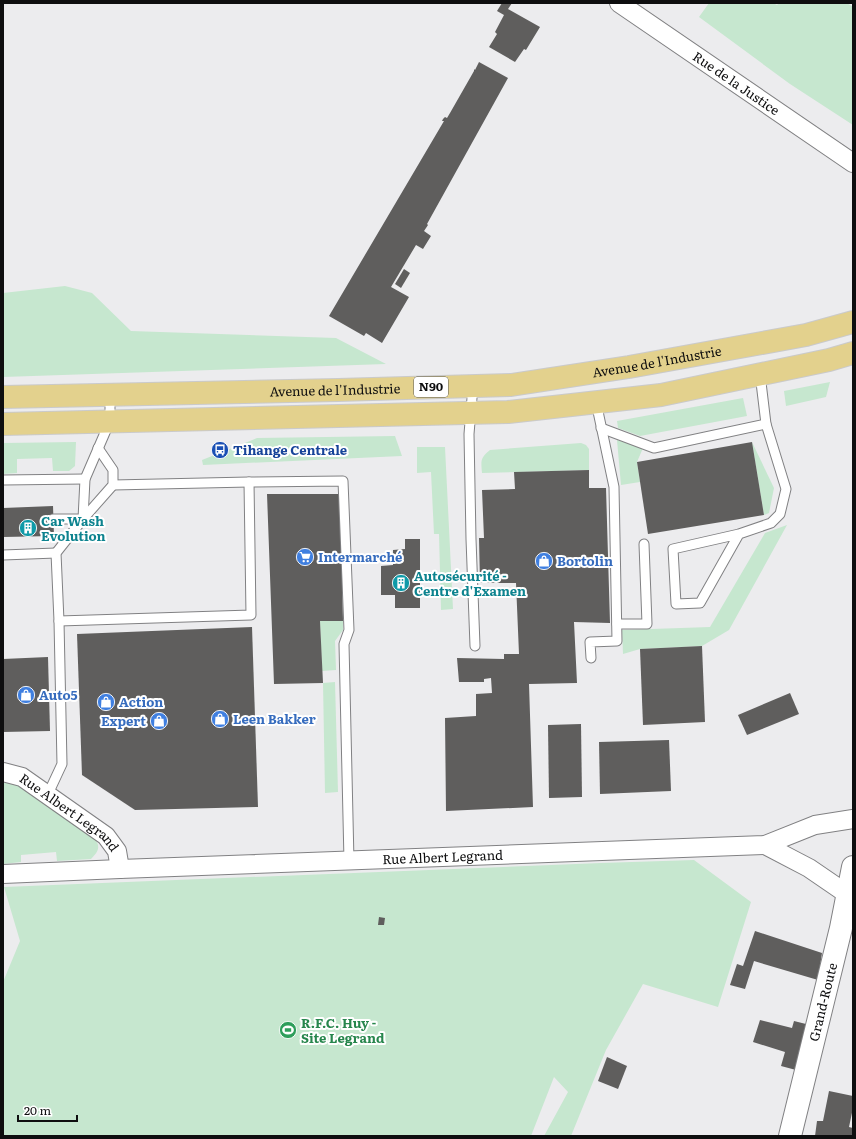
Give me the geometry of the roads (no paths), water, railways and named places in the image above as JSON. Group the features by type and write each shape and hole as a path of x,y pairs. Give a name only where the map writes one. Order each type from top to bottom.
{"main road":[{"name":"Avenue de l'Industrie","path":"3,397 511,385 636,366 806,335 853,322"},
{"name":"Avenue de l'Industrie","path":"3,424 508,412 661,395 830,360 853,353"}],"street":[{"name":"Rue de la Justice","path":"619,3 853,162"},
{"name":"Rue Albert Legrand","path":"3,772 22,777 106,836 117,851 120,869"},
{"name":"Rue Albert Legrand","path":"3,874 765,846 815,825 853,819"},
{"name":"Rue Albert Legrand","path":"765,846 809,868 847,894"},
{"name":"Grand-Route","path":"790,1136 841,928 853,867"}],"lane":[{"path":"739,534 700,604 676,604 673,549 739,534 771,524 780,514 786,489 766,424 760,374"},
{"path":"473,386 469,442 475,646"},
{"path":"83,519 85,478 110,421 110,395"},
{"path":"591,658 590,642 617,641 614,487 596,402"},
{"path":"602,428 654,448 766,424"},
{"path":"48,794 62,764 56,553 113,484 113,470 98,448"},
{"path":"3,480 85,478"},
{"path":"113,484 343,481 349,630 344,644 349,861"},
{"path":"59,621 251,615 249,482"},
{"path":"53,519 83,519"},
{"path":"617,624 646,624 644,544"},
{"path":"3,555 56,553"}],"place":[{"name":"Tihange Centrale","path":"220,450"},
{"name":"Car Wash Evolution","path":"28,528"},
{"name":"Intermarché","path":"305,557"},
{"name":"Bortolin","path":"544,561"},
{"name":"Autosécurité - Centre d'Examen","path":"401,583"},
{"name":"Auto5","path":"26,695"},
{"name":"Action","path":"106,702"},
{"name":"Leen Bakker","path":"220,719"},
{"name":"Expert","path":"159,721"},
{"name":"R.F.C. Huy - Site Legrand","path":"288,1030"}]}
